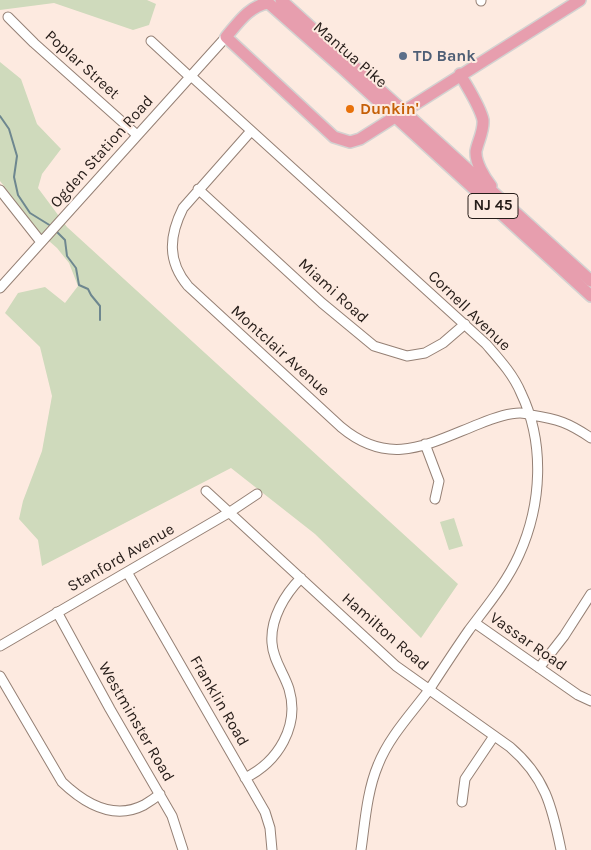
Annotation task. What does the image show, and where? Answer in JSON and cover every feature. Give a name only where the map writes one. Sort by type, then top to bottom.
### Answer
[{"type":"main road","points":[[237,24],[246,0]]},
{"type":"main road","name":"Mantua Pike","points":[[281,0],[591,296]]},
{"type":"main road","points":[[266,1],[252,8],[226,36],[334,137],[355,141],[580,0]]},
{"type":"main road","name":"Mantua Pike","points":[[266,1],[499,198],[591,281]]},
{"type":"main road","points":[[460,74],[483,120],[481,138],[476,152],[479,165],[487,182],[499,198]]},
{"type":"street","name":"Poplar Street","points":[[8,17],[34,43],[137,135]]},
{"type":"street","name":"Ogden Station Road","points":[[0,288],[226,36]]},
{"type":"street","name":"Cornell Avenue","points":[[150,41],[486,344],[513,377],[530,415],[536,441],[538,467],[532,522],[511,571],[395,735],[378,765],[372,783],[361,850]]},
{"type":"street","name":"Montclair Avenue","points":[[251,131],[183,208],[172,235],[174,264],[181,278],[188,286],[353,437],[362,442],[391,451],[405,450],[504,416],[520,413],[530,415]]},
{"type":"street","points":[[0,190],[41,242]]},
{"type":"street","name":"Miami Road","points":[[198,190],[322,303],[374,346],[407,356],[425,353],[443,343],[465,324]]},
{"type":"street","points":[[530,415],[549,417],[562,421],[591,438]]},
{"type":"street","points":[[425,444],[439,481],[435,499]]},
{"type":"street","name":"Hamilton Road","points":[[206,491],[396,666],[494,736],[524,760],[539,780],[547,796],[561,850]]},
{"type":"street","name":"Stanford Avenue","points":[[0,646],[230,512],[257,494]]},
{"type":"street","name":"Franklin Road","points":[[127,572],[265,812],[270,828],[272,850]]},
{"type":"street","points":[[246,778],[269,763],[282,744],[289,728],[292,704],[289,688],[275,656],[272,642],[276,620],[284,600],[301,578]]},
{"type":"street","points":[[540,668],[564,636],[591,594]]},
{"type":"street","name":"Westminster Road","points":[[57,612],[172,816],[183,850]]},
{"type":"street","name":"Vassar Road","points":[[475,623],[578,695],[591,701]]},
{"type":"street","points":[[0,676],[62,782],[74,794],[104,810],[123,810],[142,806],[160,794]]},
{"type":"street","points":[[462,802],[465,779],[494,736]]},
{"type":"green space","points":[[0,0],[147,0],[156,4],[149,25],[133,30],[54,3],[0,10]]},
{"type":"green space","points":[[0,62],[21,79],[37,124],[61,149],[42,174],[38,188],[67,227],[458,584],[421,638],[315,534],[231,468],[42,566],[38,540],[19,519],[23,501],[42,451],[52,396],[40,347],[5,313],[18,293],[45,287],[65,303],[78,286],[69,263],[57,248],[41,234],[0,181]]},
{"type":"green space","points":[[454,518],[463,546],[449,550],[440,522]]},
{"type":"waterway","points":[[0,116],[9,129],[17,156],[14,177],[18,195],[30,213],[51,226]]},
{"type":"waterway","points":[[56,231],[65,240],[67,256],[76,268],[79,285],[88,289],[100,306],[100,320]]},
{"type":"place","name":"TD Bank","points":[[403,56]]},
{"type":"place","name":"Dunkin'","points":[[350,109]]}]
